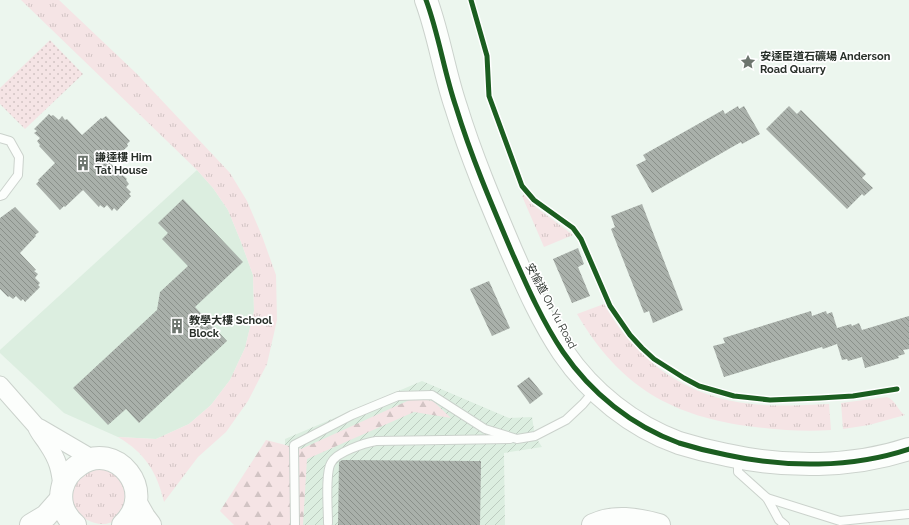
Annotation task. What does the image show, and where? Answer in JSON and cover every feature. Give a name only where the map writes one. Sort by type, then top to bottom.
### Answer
[{"type":"street","name":"安愉道 On Yu Road","points":[[426,0],[455,106],[498,220],[524,279],[550,331],[578,372],[595,390],[634,421],[656,433],[702,450],[738,458],[810,464],[871,459],[909,449]]},
{"type":"street","points":[[0,386],[36,426],[39,433],[52,450],[60,466],[64,510],[69,520],[75,525]]},
{"type":"street","points":[[36,426],[46,430],[51,435],[93,459]]},
{"type":"street","points":[[31,525],[46,516],[62,493],[66,477],[73,468],[82,462],[93,459],[108,459],[124,468],[131,476],[136,486],[136,503],[132,515],[123,525]]},
{"type":"street","points":[[136,503],[150,525]]},
{"type":"street","points":[[593,525],[618,519],[640,520],[658,525]]},
{"type":"lane","points":[[0,138],[10,141],[19,158],[18,175],[3,195],[0,196]]},
{"type":"lane","points":[[328,523],[328,480],[331,462],[337,456],[357,446],[376,441],[517,439],[535,436],[566,420],[595,390]]},
{"type":"lane","points":[[295,525],[294,446],[352,415],[398,396],[432,395],[485,429],[517,439]]},
{"type":"lane","points":[[738,458],[738,472],[767,498],[779,520],[785,525]]},
{"type":"lane","points":[[767,498],[840,521],[909,514]]},
{"type":"shaded area","points":[[197,170],[213,188],[228,210],[253,275],[254,311],[245,348],[230,380],[211,405],[189,424],[156,439],[118,437],[64,413],[0,353],[0,350]]},
{"type":"shaded area","points":[[422,381],[509,418],[532,417],[535,436],[542,447],[504,453],[505,525],[284,525],[285,439]]},
{"type":"green space","points":[[21,0],[59,0],[137,74],[230,173],[247,201],[276,275],[277,320],[267,364],[248,401],[226,432],[198,457],[164,502],[158,481],[148,464],[136,450],[118,437],[156,439],[189,424],[211,405],[230,380],[245,348],[254,311],[253,275],[228,210],[213,188],[197,170]]},
{"type":"green space","points":[[50,40],[83,74],[25,129],[0,104],[0,88]]},
{"type":"green space","points":[[524,195],[533,205],[573,235],[544,247],[522,196]]},
{"type":"green space","points":[[604,304],[631,343],[666,373],[685,385],[706,394],[752,404],[781,406],[829,404],[831,430],[784,430],[725,422],[698,415],[674,406],[651,394],[630,379],[611,361],[577,314]]},
{"type":"green space","points":[[887,397],[892,400],[905,415],[869,425],[843,429],[841,403]]},
{"type":"green space","points":[[414,398],[433,401],[451,418],[414,412],[307,459],[303,525],[234,525],[220,511],[266,440],[301,449]]},
{"type":"green space","points":[[97,468],[115,472],[129,496],[118,518],[105,524],[94,523],[86,519],[74,506],[71,498],[71,490],[74,482],[80,475]]},
{"type":"building","points":[[738,106],[739,109],[744,106],[760,134],[742,144],[741,142],[652,193],[636,165],[646,160],[643,155],[723,110],[725,114]]},
{"type":"building","points":[[789,106],[797,114],[801,110],[866,174],[862,178],[873,188],[864,196],[862,194],[847,209],[766,129]]},
{"type":"building","name":"謙達樓 Him Tat House","points":[[49,114],[51,116],[53,115],[59,120],[62,116],[65,120],[67,119],[82,135],[101,118],[102,119],[106,116],[130,141],[127,144],[128,146],[110,163],[127,179],[126,180],[129,184],[126,187],[131,192],[129,194],[131,196],[117,211],[114,208],[112,211],[107,205],[104,208],[100,205],[99,207],[83,190],[60,210],[36,184],[39,181],[38,180],[55,163],[39,146],[40,145],[37,141],[40,138],[34,133],[37,131],[34,129]]},
{"type":"building","name":"教學大樓 School Block","points":[[183,199],[243,262],[195,307],[227,341],[139,423],[126,409],[108,425],[73,388],[157,310],[160,292],[188,266],[162,239],[168,233],[158,223]]},
{"type":"building","points":[[642,204],[683,310],[653,323],[649,311],[644,313],[611,229],[615,227],[611,216]]},
{"type":"building","points":[[15,207],[39,232],[20,253],[36,270],[34,271],[38,274],[35,278],[40,283],[38,285],[40,287],[25,302],[23,299],[21,301],[16,296],[13,299],[9,296],[8,297],[0,289],[0,218]]},
{"type":"building","points":[[578,248],[584,264],[578,267],[590,296],[572,303],[553,259]]},
{"type":"building","points":[[489,281],[510,328],[492,336],[470,289]]},
{"type":"building","points":[[811,311],[812,316],[826,311],[827,314],[832,312],[837,328],[851,324],[852,326],[859,323],[862,330],[909,316],[909,349],[903,350],[905,354],[898,356],[899,358],[865,368],[862,357],[848,361],[847,359],[842,360],[837,344],[823,349],[822,347],[724,377],[713,346],[725,343],[723,338]]},
{"type":"building","points":[[529,377],[543,394],[530,404],[517,386]]},
{"type":"building","points":[[342,460],[481,461],[480,525],[338,525],[339,462]]},
{"type":"cycle path","points":[[426,0],[452,94],[468,143],[511,250],[548,328],[563,352],[586,381],[629,418],[645,427],[679,443],[721,454],[772,462],[819,464],[865,460],[909,449]]},
{"type":"cycle path","points":[[471,0],[487,56],[489,96],[522,186],[534,200],[573,228],[581,239],[610,306],[630,335],[654,359],[699,386],[734,396],[770,400],[820,398],[853,396],[897,389]]},
{"type":"place","name":"安達臣道石礦場 Anderson Road Quarry","points":[[748,62]]},
{"type":"place","name":"謙達樓 Him Tat House","points":[[83,163]]},
{"type":"place","name":"教學大樓 School Block","points":[[177,326]]}]
